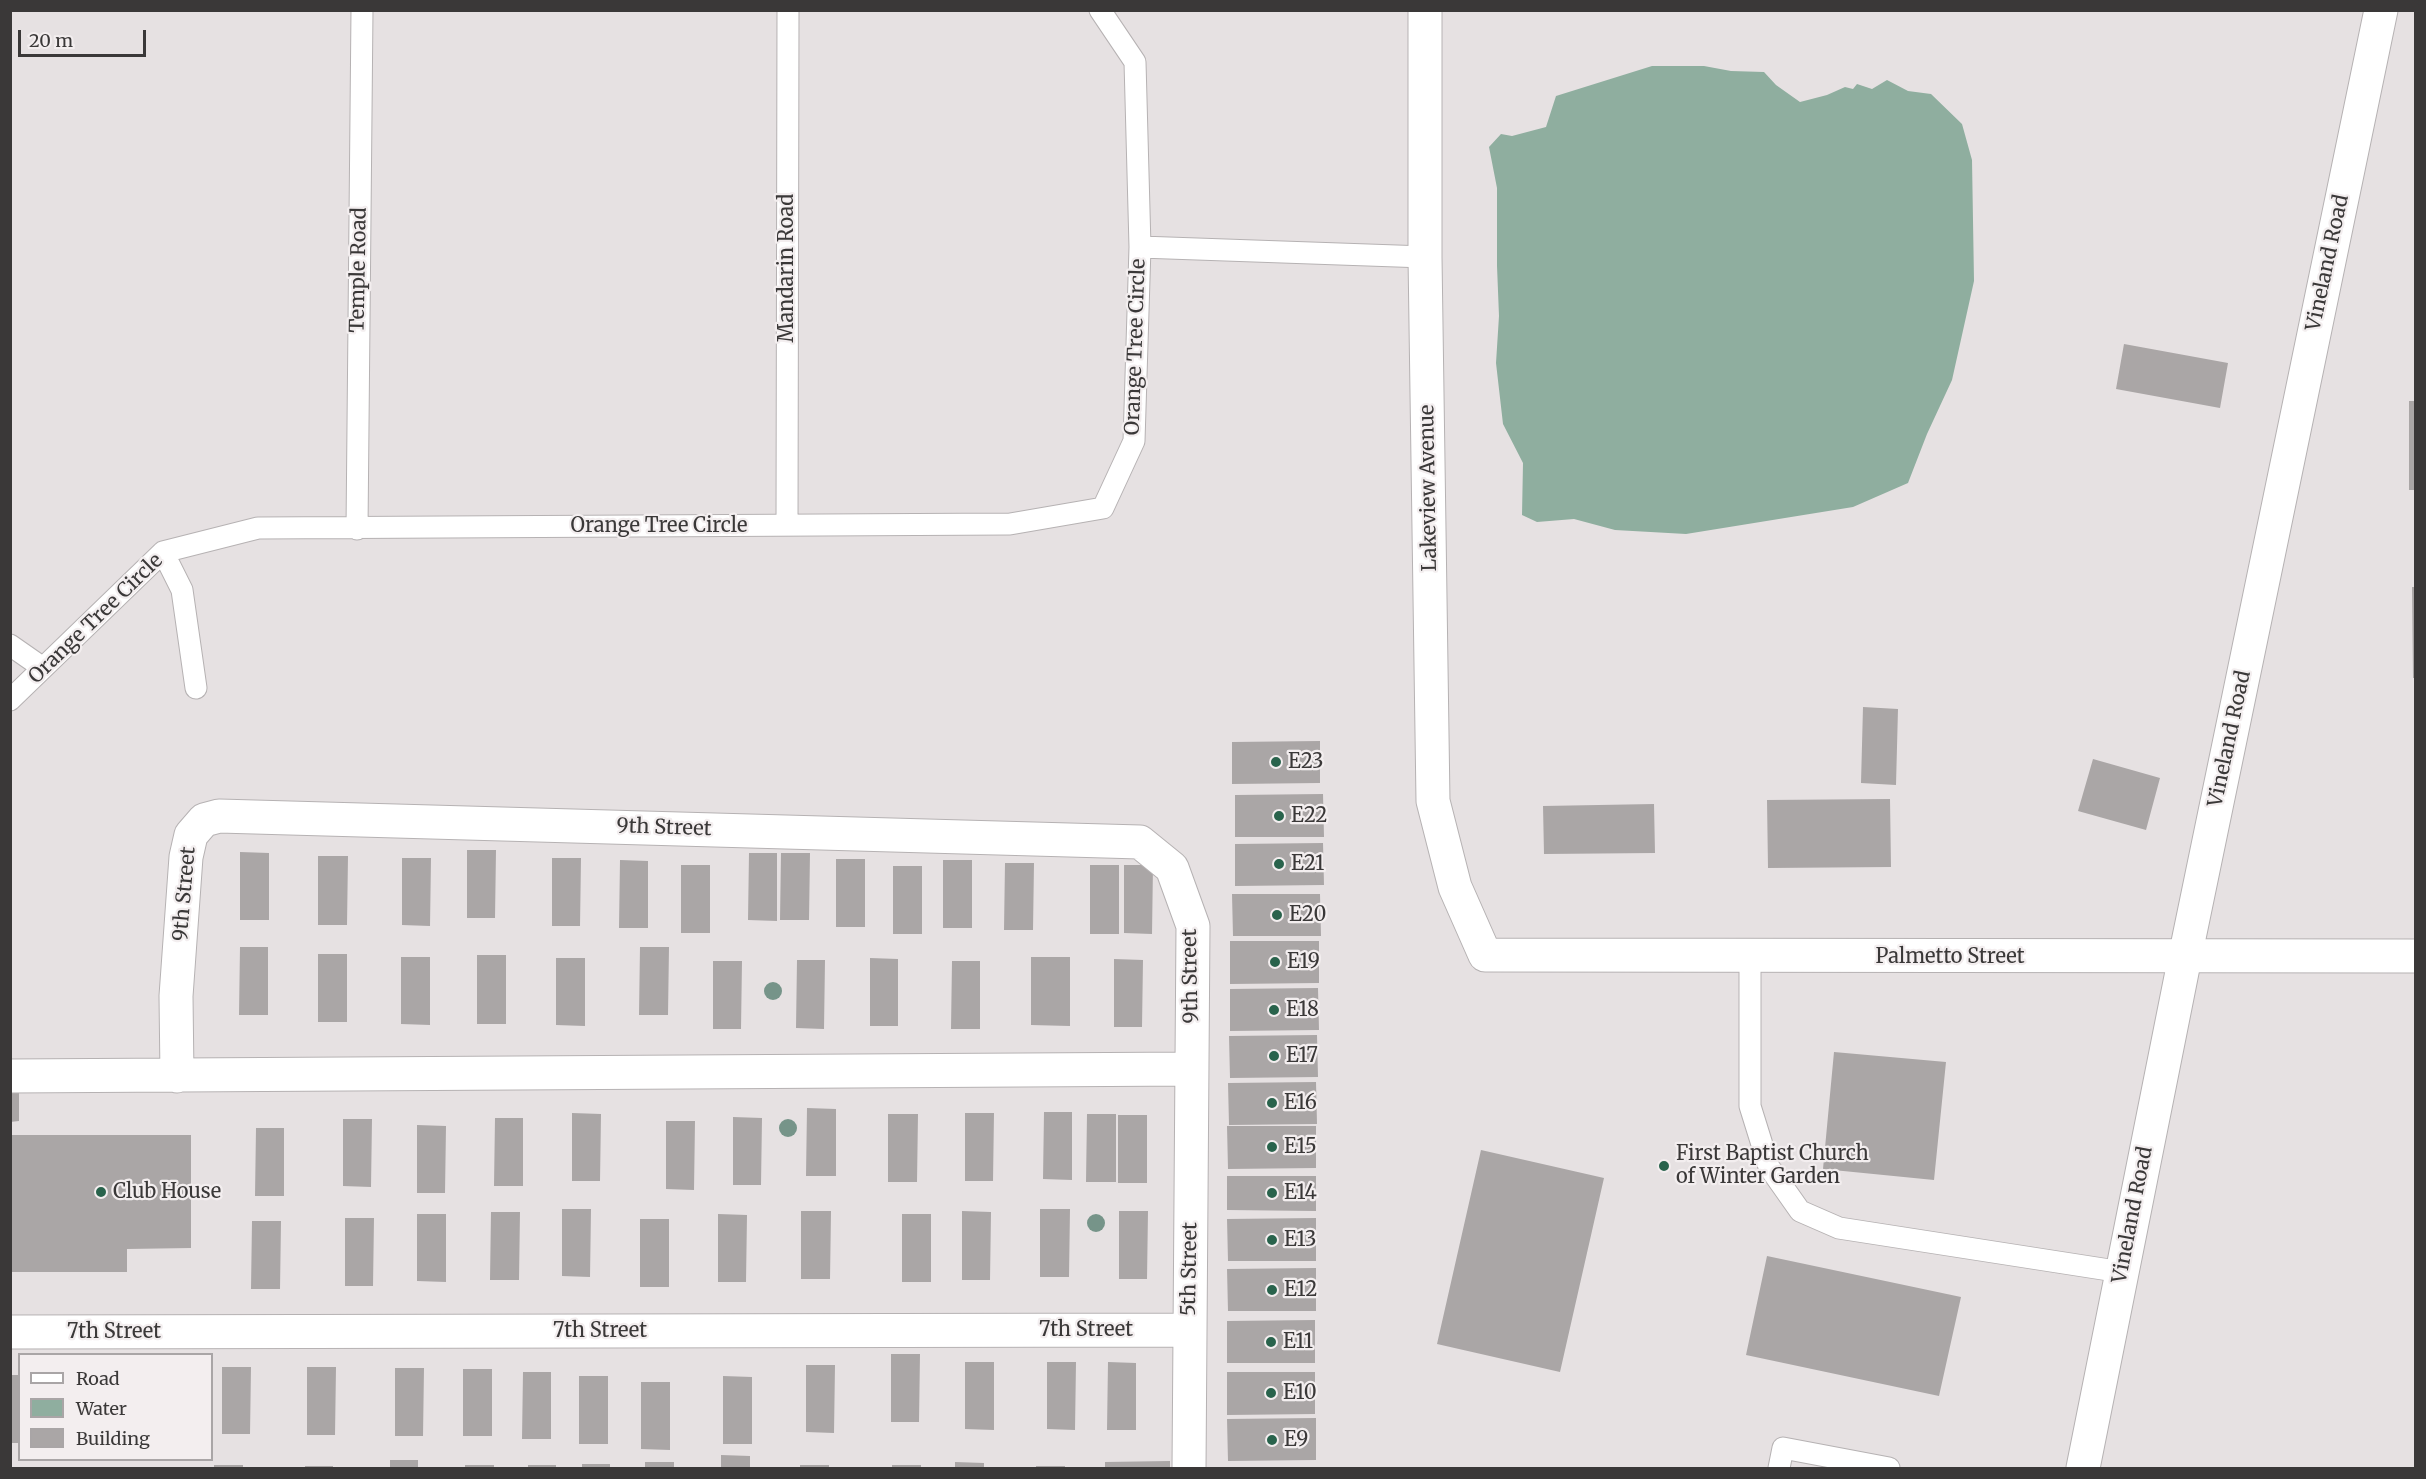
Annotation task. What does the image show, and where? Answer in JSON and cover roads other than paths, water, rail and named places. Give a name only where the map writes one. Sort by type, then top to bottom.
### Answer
[{"type":"street","name":"Lakeview Avenue","points":[[1425,10],[1425,256],[1433,801],[1455,887],[1485,956]]},
{"type":"street","name":"Vineland Road","points":[[2083,1468],[2185,957],[2381,10]]},
{"type":"street","name":"9th Street","points":[[177,1076],[176,996],[186,857],[191,835],[204,820],[219,816],[1140,842],[1172,868],[1193,926],[1192,1069]]},
{"type":"street","name":"Palmetto Street","points":[[1485,956],[2415,956]]},
{"type":"street","points":[[10,1076],[1192,1069]]},
{"type":"street","name":"5th Street","points":[[1190,1468],[1192,1069]]},
{"type":"street","name":"7th Street","points":[[10,1332],[1190,1330]]},
{"type":"lane","name":"Temple Road","points":[[357,529],[362,10]]},
{"type":"lane","name":"Mandarin Road","points":[[787,525],[788,10]]},
{"type":"lane","name":"Orange Tree Circle","points":[[10,700],[163,552],[258,528],[1010,524],[1103,508],[1134,441],[1140,247],[1135,62],[1100,10]]},
{"type":"lane","name":"Orange Tree Circle","points":[[1140,247],[1425,256]]},
{"type":"lane","points":[[163,552],[182,590],[196,688]]},
{"type":"lane","points":[[10,645],[44,668]]},
{"type":"lane","points":[[1750,956],[1750,1106],[1769,1167],[1800,1211],[1839,1228],[2122,1272]]},
{"type":"lane","points":[[1779,1468],[1783,1448],[1889,1468]]},
{"type":"water","points":[[1652,66],[1704,66],[1731,71],[1764,72],[1776,85],[1800,102],[1827,95],[1845,87],[1853,89],[1857,84],[1872,89],[1887,80],[1908,91],[1931,94],[1962,124],[1972,160],[1974,281],[1952,380],[1908,483],[1853,507],[1686,534],[1615,530],[1574,519],[1537,522],[1522,515],[1523,463],[1503,424],[1496,363],[1499,316],[1497,188],[1489,147],[1501,134],[1512,136],[1546,127],[1556,96]]},
{"type":"place","name":"E23","points":[[1276,762]]},
{"type":"place","name":"E22","points":[[1279,816]]},
{"type":"place","name":"E21","points":[[1279,864]]},
{"type":"place","name":"E20","points":[[1277,915]]},
{"type":"place","name":"E19","points":[[1275,962]]},
{"type":"place","name":"E18","points":[[1274,1010]]},
{"type":"place","name":"E17","points":[[1274,1056]]},
{"type":"place","name":"E16","points":[[1272,1103]]},
{"type":"place","name":"E15","points":[[1272,1147]]},
{"type":"place","name":"First Baptist Church of Winter Garden","points":[[1664,1166]]},
{"type":"place","name":"Club House","points":[[101,1192]]},
{"type":"place","name":"E14","points":[[1272,1193]]},
{"type":"place","name":"E13","points":[[1272,1240]]},
{"type":"place","name":"E12","points":[[1272,1290]]},
{"type":"place","name":"E11","points":[[1271,1342]]},
{"type":"place","name":"E10","points":[[1271,1393]]},
{"type":"place","name":"E9","points":[[1272,1440]]}]
